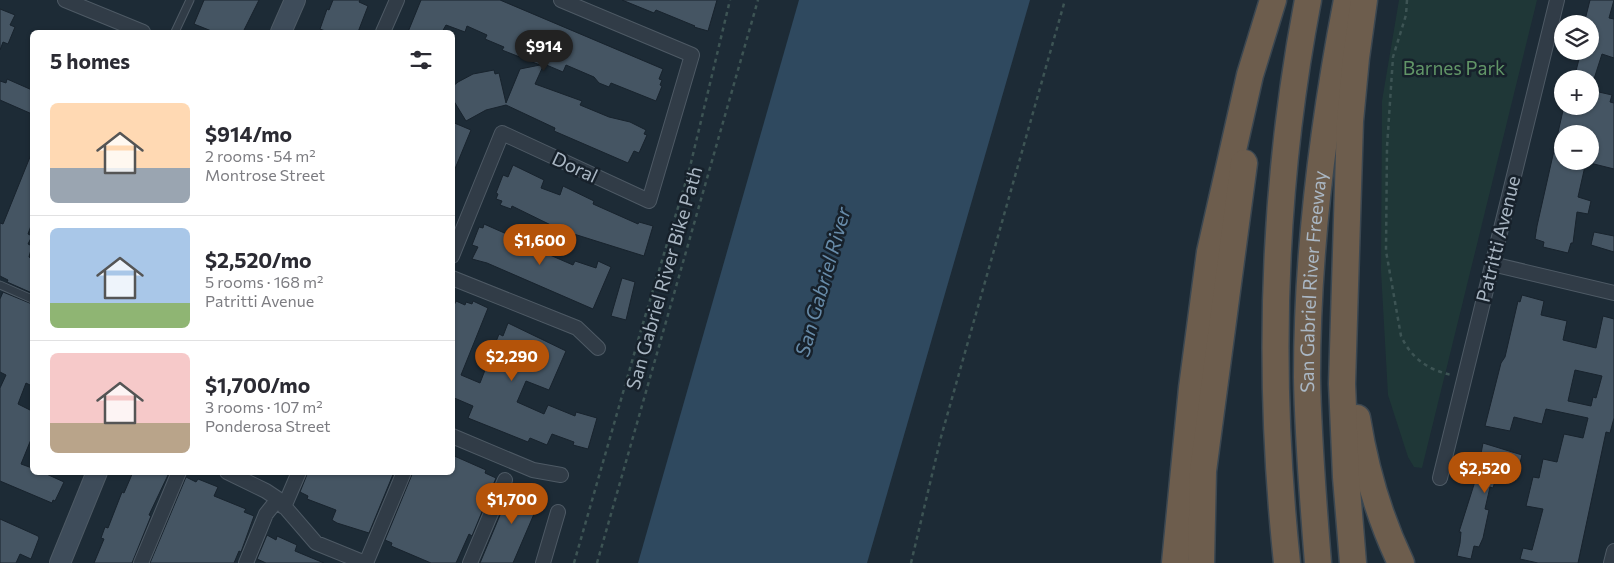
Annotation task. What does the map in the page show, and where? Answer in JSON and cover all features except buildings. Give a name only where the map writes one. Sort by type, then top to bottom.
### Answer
[{"type":"highway","name":"San Gabriel River Freeway","points":[[1287,563],[1278,483],[1274,380],[1275,278],[1294,72],[1308,0]]},
{"type":"highway","name":"San Gabriel River Freeway","points":[[1318,563],[1310,469],[1307,376],[1310,278],[1320,165],[1332,74],[1347,0]]},
{"type":"highway","points":[[1353,563],[1342,393],[1350,121],[1364,0]]},
{"type":"highway","points":[[1201,563],[1201,498],[1207,438],[1243,167],[1270,11]]},
{"type":"highway","points":[[1174,563],[1192,388],[1210,252],[1250,75],[1270,11]]},
{"type":"highway","points":[[1345,311],[1351,376],[1362,450],[1376,499],[1400,563]]},
{"type":"street","points":[[65,0],[138,30]]},
{"type":"street","points":[[282,30],[295,0]]},
{"type":"street","points":[[384,30],[397,0]]},
{"type":"street","name":"Doral","points":[[455,249],[502,133],[649,201],[692,55],[561,0]]},
{"type":"street","name":"Patritti Avenue","points":[[1440,478],[1556,0]]},
{"type":"street","points":[[1492,264],[1614,294]]},
{"type":"street","points":[[455,279],[577,328],[598,348]]},
{"type":"street","points":[[455,437],[533,470],[560,475]]},
{"type":"street","points":[[60,563],[96,475]]},
{"type":"street","points":[[141,563],[178,475]]},
{"type":"street","points":[[233,475],[266,491],[281,503],[316,543],[358,562],[402,475]]},
{"type":"street","points":[[246,563],[266,514],[281,503],[297,475]]},
{"type":"street","points":[[470,563],[505,480]]},
{"type":"street","points":[[543,563],[558,512]]},
{"type":"street","points":[[1611,563],[1614,551]]},
{"type":"lane","points":[[176,30],[190,0]]},
{"type":"lane","points":[[0,285],[30,298]]},
{"type":"path","points":[[574,563],[689,171],[730,0]]},
{"type":"path","name":"San Gabriel River Bike Path","points":[[597,563],[758,0]]},
{"type":"path","points":[[911,563],[941,437],[1065,0]]},
{"type":"path","points":[[1407,0],[1404,21],[1394,57],[1389,104],[1387,262],[1401,336],[1406,346],[1423,365],[1432,370],[1451,375]]},
{"type":"green space","name":"Barnes Park","points":[[1399,0],[1537,0],[1422,468],[1414,467],[1408,457],[1388,395],[1381,271],[1382,101]]},
{"type":"water","name":"San Gabriel River","points":[[799,0],[1030,0],[867,563],[638,563]]}]
